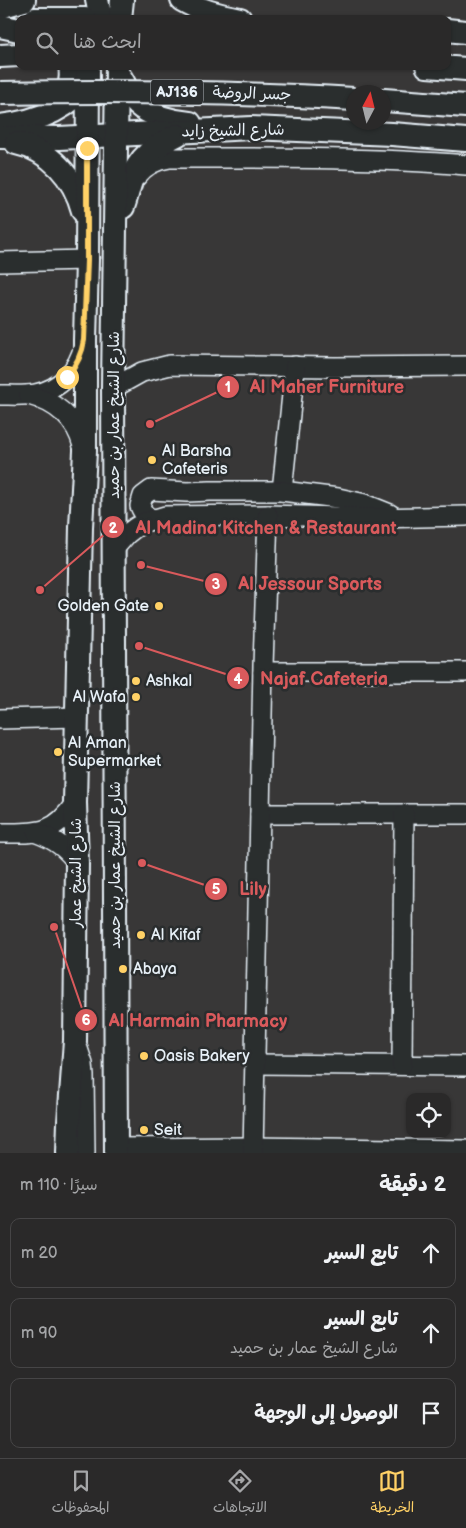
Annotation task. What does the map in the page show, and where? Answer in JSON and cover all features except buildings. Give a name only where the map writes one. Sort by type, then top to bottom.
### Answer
[{"type":"main road","points":[[0,7],[24,0]]},
{"type":"main road","points":[[93,15],[95,0]]},
{"type":"main road","points":[[95,0],[100,15]]},
{"type":"main road","points":[[120,15],[122,0]]},
{"type":"main road","points":[[182,0],[195,8],[218,15]]},
{"type":"main road","points":[[0,22],[15,20]]},
{"type":"main road","points":[[0,26],[15,29]]},
{"type":"main road","points":[[451,30],[466,32]]},
{"type":"main road","points":[[0,56],[15,55]]},
{"type":"main road","points":[[451,68],[466,69]]},
{"type":"main road","points":[[58,110],[69,89],[70,70]]},
{"type":"main road","points":[[0,126],[35,119],[58,110],[73,100],[105,70],[140,107],[166,119],[182,123],[251,128]]},
{"type":"main road","name":"شارع الشيخ عمار بن حميد","points":[[105,70],[116,109],[113,388],[116,1150]]},
{"type":"main road","name":"شارع الشيخ عمار بن حميد","points":[[75,803],[81,527],[85,451],[84,340],[87,260],[87,136],[105,70]]},
{"type":"main road","name":"جسر الروضة","points":[[0,93],[162,92],[346,98]]},
{"type":"main road","points":[[391,101],[466,106]]},
{"type":"main road","name":"شارع الشيخ زايد","points":[[0,137],[59,138],[251,128],[392,134],[466,140]]},
{"type":"main road","points":[[116,225],[134,171],[146,154],[154,147],[184,132]]},
{"type":"main road","points":[[0,142],[27,146],[38,150],[52,160],[65,174],[75,190],[87,226]]},
{"type":"main road","name":"شارع الشيخ عمار","points":[[68,1153],[75,1041],[77,863],[75,803]]},
{"type":"street","points":[[126,198],[133,181],[140,172],[154,162],[169,158],[421,161],[466,165]]},
{"type":"street","points":[[0,262],[87,260]]},
{"type":"street","points":[[0,395],[37,394],[53,388],[67,377],[78,361],[84,340]]},
{"type":"street","points":[[113,388],[142,372],[170,365],[466,366]]},
{"type":"street","points":[[282,491],[295,366]]},
{"type":"street","points":[[29,395],[52,403],[66,414],[77,428],[85,451]]},
{"type":"street","points":[[155,519],[145,515],[140,506],[143,496],[151,490],[182,492],[282,491],[338,498],[371,506],[396,516]]},
{"type":"street","points":[[113,550],[136,527],[155,519],[178,516],[268,515],[369,518],[466,516]]},
{"type":"street","points":[[253,1150],[268,515]]},
{"type":"street","points":[[263,672],[466,672]]},
{"type":"street","points":[[0,719],[78,717]]},
{"type":"street","points":[[37,833],[63,819],[75,803]]},
{"type":"street","points":[[260,814],[466,814]]},
{"type":"street","points":[[402,1065],[404,814]]},
{"type":"street","points":[[0,833],[37,833],[63,846],[77,863]]},
{"type":"street","points":[[75,1041],[83,1064],[85,1153]]},
{"type":"street","points":[[256,1064],[466,1066]]},
{"type":"street","points":[[116,1150],[466,1150]]},
{"type":"place","name":"Al Maher Furniture","points":[[150,424]]},
{"type":"place","name":"Al Barsha Cafeteris","points":[[152,460]]},
{"type":"place","name":"Al Jessour Sports","points":[[141,565]]},
{"type":"place","name":"Al Madina Kitchen & Restaurant","points":[[40,590]]},
{"type":"place","name":"Golden Gate","points":[[159,606]]},
{"type":"place","name":"Najaf Cafeteria","points":[[139,646]]},
{"type":"place","name":"Ashkal","points":[[136,681]]},
{"type":"place","name":"Al Wafa","points":[[136,697]]},
{"type":"place","name":"Al Aman Supermarket","points":[[58,752]]},
{"type":"place","name":"Lily","points":[[142,863]]},
{"type":"place","name":"Al Harmain Pharmacy","points":[[54,927]]},
{"type":"place","name":"Al Kifaf","points":[[141,935]]},
{"type":"place","name":"Abaya","points":[[123,969]]},
{"type":"place","name":"Oasis Bakery","points":[[144,1056]]},
{"type":"place","name":"Seit","points":[[144,1130]]},
{"type":"route","points":[[67,377],[78,361],[84,340],[87,260],[87,148]]}]
